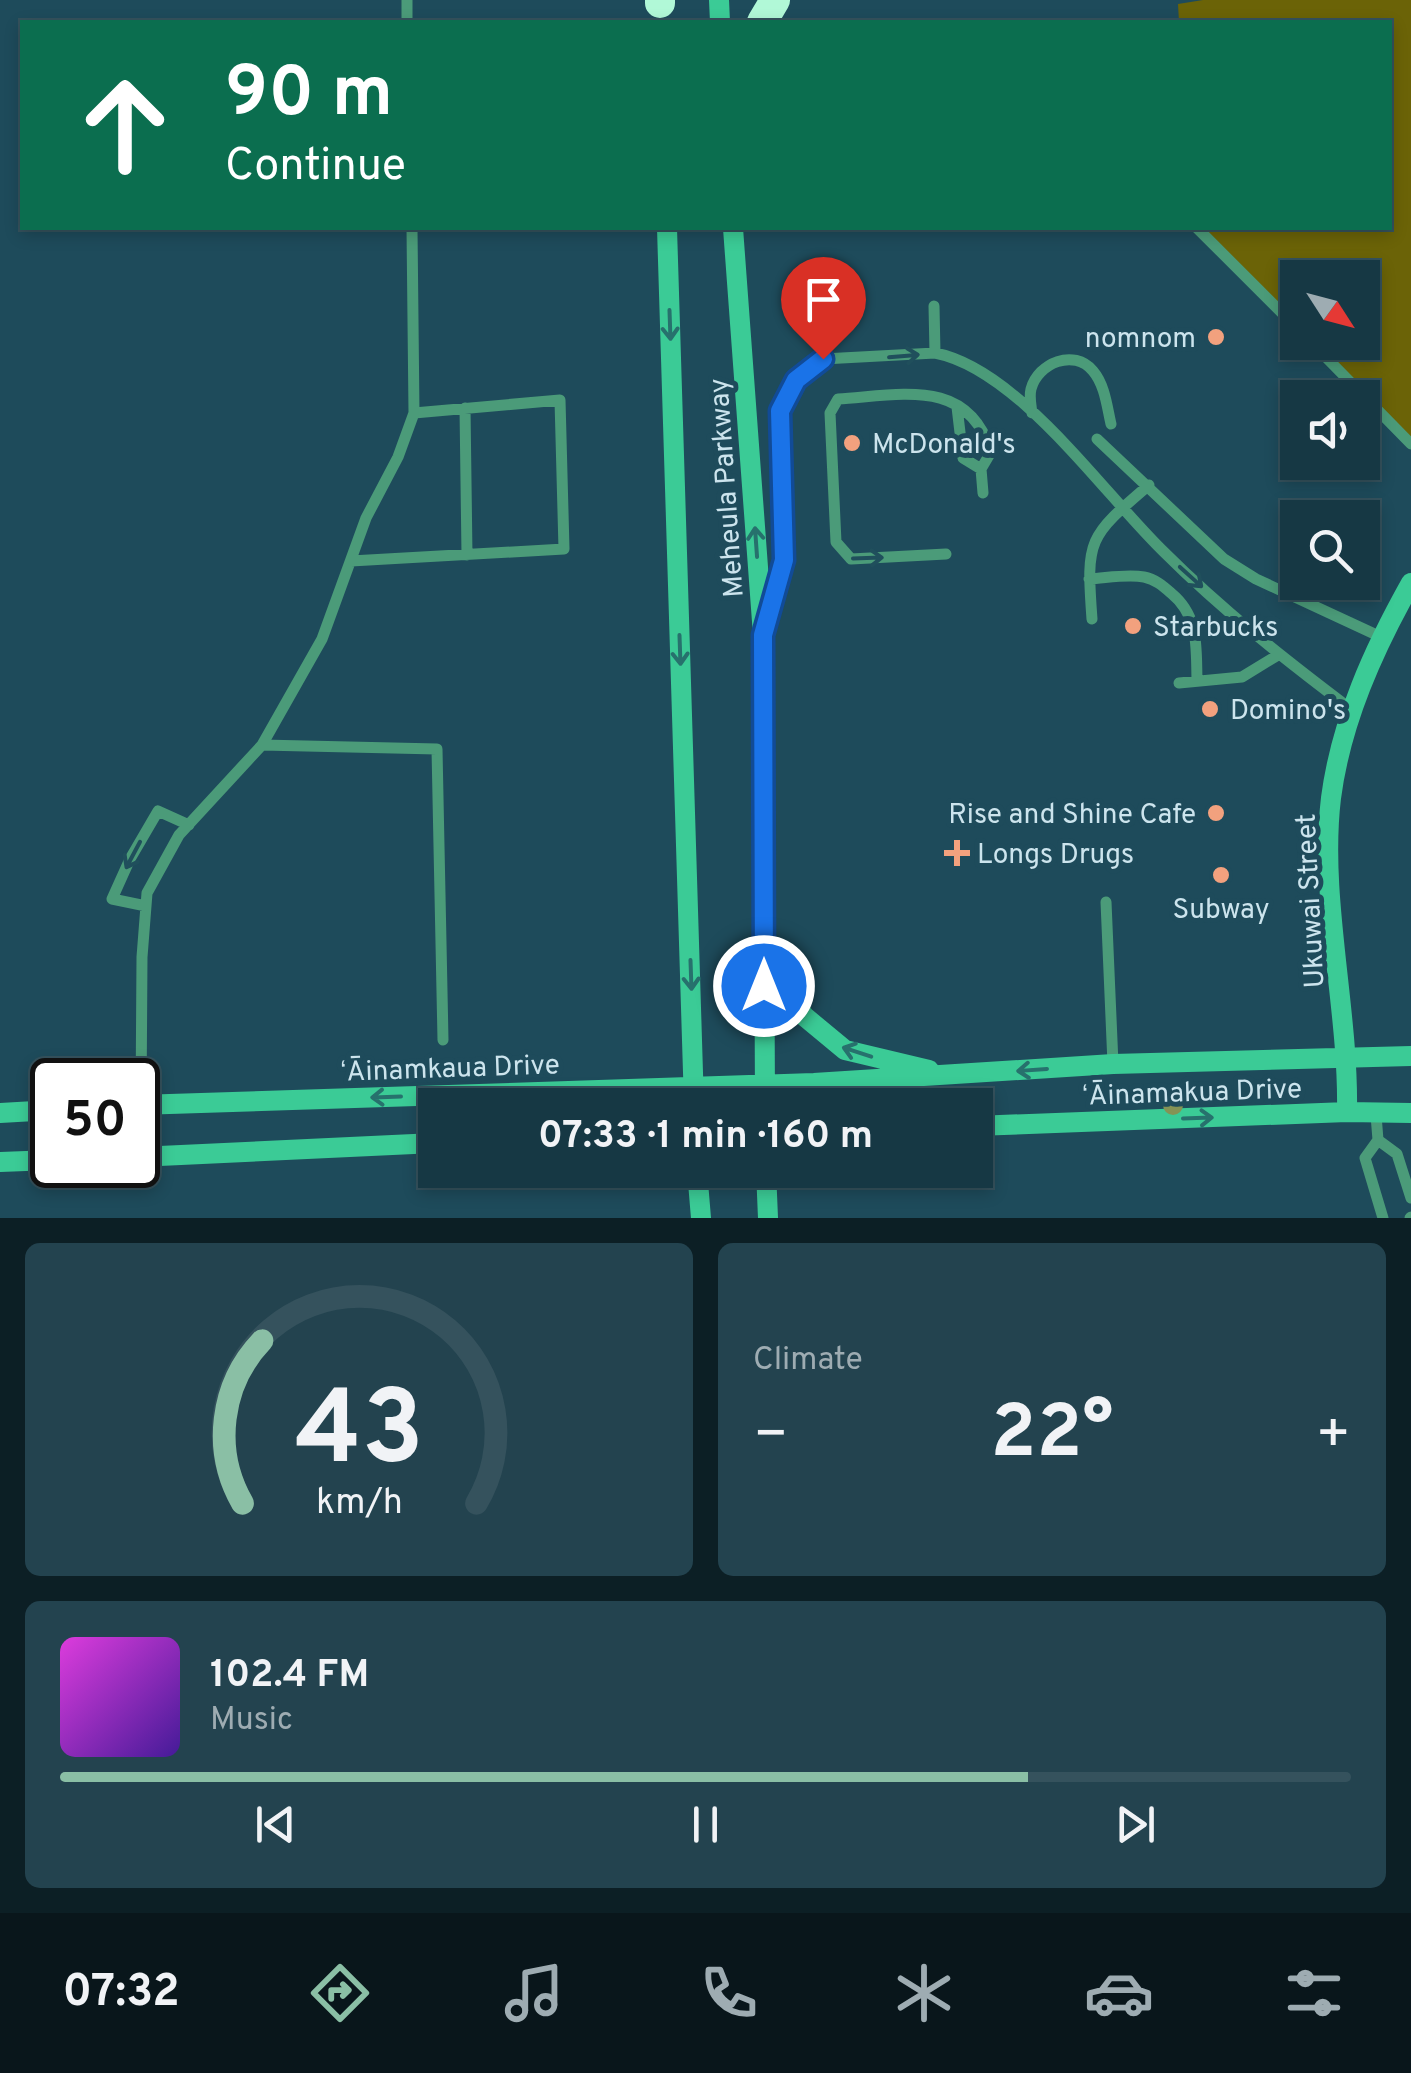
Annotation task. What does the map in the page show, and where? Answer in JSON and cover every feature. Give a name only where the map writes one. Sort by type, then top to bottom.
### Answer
[{"type":"street","name":"Meheula Parkway","points":[[667,230],[693,1088]]},
{"type":"street","name":"Meheula Parkway","points":[[732,230],[763,635],[764,1088]]},
{"type":"street","name":"Ukuwai Street","points":[[1347,1112],[1348,1059],[1330,882],[1331,798],[1352,710],[1381,638],[1411,583]]},
{"type":"street","points":[[764,954],[804,1016],[845,1050],[951,1076],[1113,1064]]},
{"type":"street","name":"ʻĀinamakua Drive","points":[[1113,1064],[1411,1056]]},
{"type":"street","name":"ʻĀinamkaua Drive","points":[[826,1088],[951,1076]]},
{"type":"street","name":"ʻĀinamkaua Drive","points":[[160,1105],[418,1100]]},
{"type":"street","points":[[0,1114],[30,1112]]},
{"type":"street","name":"ʻĀinamakua Drive","points":[[993,1125],[1411,1113]]},
{"type":"street","points":[[160,1156],[418,1144]]},
{"type":"street","points":[[0,1162],[30,1161]]},
{"type":"street","points":[[698,1188],[700,1218]]},
{"type":"street","points":[[767,1188],[768,1218]]},
{"type":"lane","points":[[140,1058],[147,893],[180,834],[262,745],[322,639],[366,518],[398,457],[414,413],[412,230]]},
{"type":"lane","points":[[1199,230],[1280,311]]},
{"type":"lane","points":[[934,306],[935,353]]},
{"type":"lane","points":[[763,635],[784,560],[780,411],[796,380],[823,359],[935,353],[951,356],[986,374],[1032,413],[1165,554],[1278,655],[1352,710]]},
{"type":"lane","points":[[1032,413],[1030,394],[1040,372],[1062,360],[1074,360],[1095,373],[1112,424]]},
{"type":"lane","points":[[1329,360],[1411,444]]},
{"type":"lane","points":[[946,554],[852,559],[836,542],[830,413],[838,399],[928,393],[944,397],[973,414],[985,432],[991,452],[981,469],[983,493]]},
{"type":"lane","points":[[351,561],[564,550],[560,400],[414,413]]},
{"type":"lane","points":[[956,407],[963,458],[981,469]]},
{"type":"lane","points":[[465,408],[467,554]]},
{"type":"lane","points":[[1097,439],[1224,559],[1256,579],[1381,638]]},
{"type":"lane","points":[[1092,619],[1091,548],[1100,530],[1149,485]]},
{"type":"lane","points":[[1089,579],[1141,576],[1154,580],[1182,602],[1191,612],[1197,679]]},
{"type":"lane","points":[[1179,683],[1242,677],[1278,655]]},
{"type":"lane","points":[[262,745],[437,748],[442,1040]]},
{"type":"lane","points":[[146,906],[112,899],[130,859],[158,811],[189,825]]},
{"type":"lane","points":[[1106,902],[1113,1064]]},
{"type":"lane","points":[[1376,1114],[1378,1140],[1366,1158],[1383,1218]]},
{"type":"lane","points":[[1378,1140],[1397,1154],[1411,1198]]},
{"type":"shaded area","points":[[1203,0],[1411,0],[1411,444],[1380,414],[1380,380],[1345,380],[1325,360],[1380,360],[1380,260],[1280,260],[1280,317],[1195,230],[1392,230],[1392,20],[1179,20],[1178,4]]},
{"type":"place","name":"nomnom","points":[[1216,337]]},
{"type":"place","name":"McDonald's","points":[[852,443]]},
{"type":"place","name":"Starbucks","points":[[1133,626]]},
{"type":"place","name":"Domino's","points":[[1210,709]]},
{"type":"place","name":"Rise and Shine Cafe","points":[[1216,813]]},
{"type":"place","name":"Longs Drugs","points":[[957,853]]},
{"type":"place","name":"Subway","points":[[1221,875]]},
{"type":"route","points":[[764,986],[763,635],[784,560],[780,411],[796,380],[823,359]]}]
